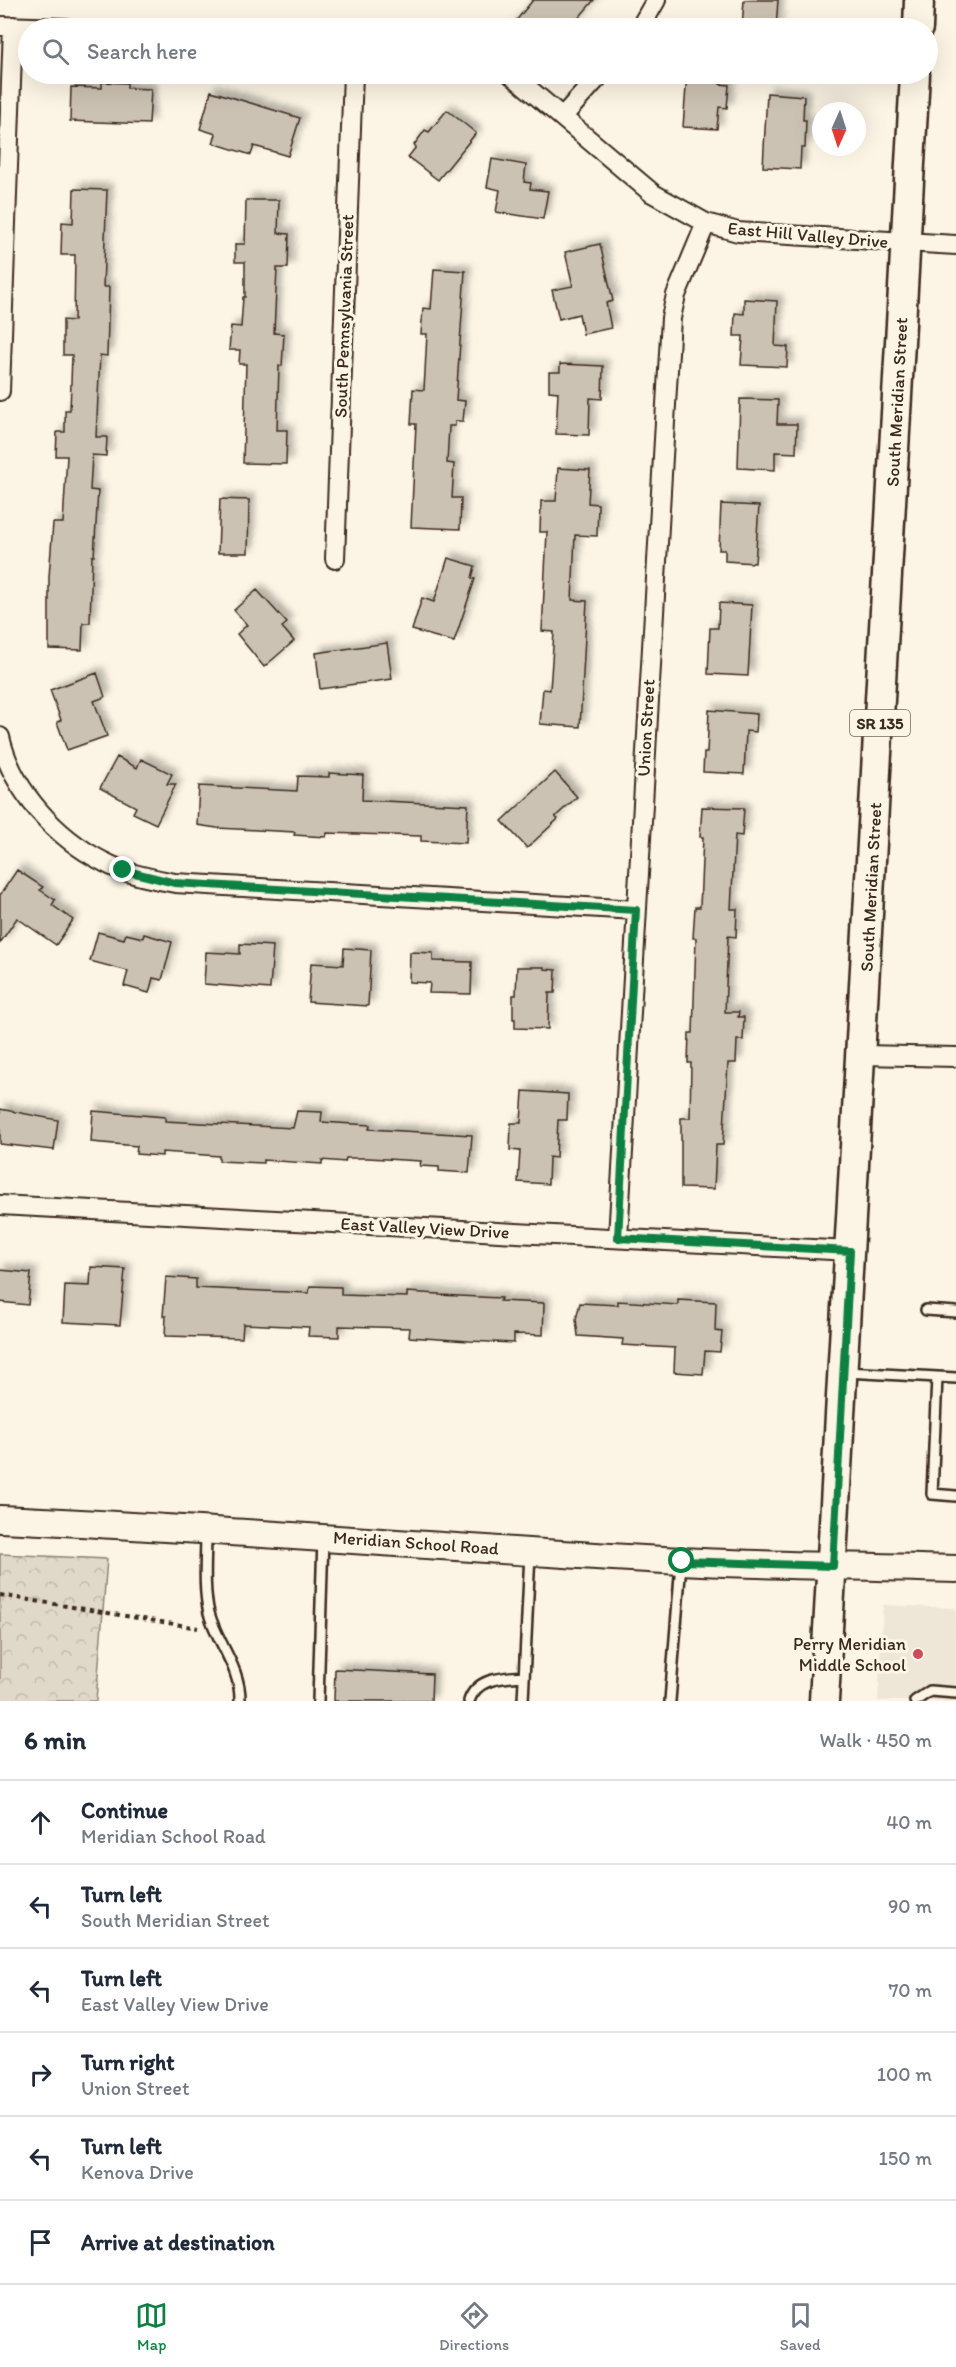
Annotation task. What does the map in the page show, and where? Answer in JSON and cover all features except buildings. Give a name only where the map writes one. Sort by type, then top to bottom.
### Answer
[{"type":"main road","points":[[918,18],[919,0]]},
{"type":"main road","name":"South Meridian Street","points":[[824,1701],[862,1055],[914,84]]},
{"type":"main road","name":"Meridian School Road","points":[[0,1519],[206,1529],[439,1547],[682,1561],[956,1569]]},
{"type":"street","points":[[646,18],[656,0]]},
{"type":"street","points":[[0,391],[7,26]]},
{"type":"street","name":"South Pennsylvania Street","points":[[335,559],[353,84]]},
{"type":"street","name":"East Hill Valley Drive","points":[[523,84],[652,193],[706,223],[738,232],[956,245]]},
{"type":"street","points":[[563,116],[592,84]]},
{"type":"street","name":"Union Street","points":[[618,1238],[671,318],[676,295],[706,223]]},
{"type":"street","points":[[0,737],[4,752],[24,791],[59,832],[103,862],[133,874],[175,883],[636,910]]},
{"type":"street","points":[[862,1055],[956,1058]]},
{"type":"street","name":"East Valley View Drive","points":[[0,1205],[850,1251]]},
{"type":"lane","points":[[926,1310],[956,1312]]},
{"type":"lane","points":[[843,1372],[956,1378]]},
{"type":"lane","points":[[937,1377],[932,1494],[956,1496]]},
{"type":"lane","points":[[206,1529],[209,1611],[238,1680],[240,1701]]},
{"type":"lane","points":[[318,1701],[324,1537]]},
{"type":"lane","points":[[523,1701],[530,1551]]},
{"type":"lane","points":[[670,1701],[682,1561]]},
{"type":"lane","points":[[469,1701],[478,1686],[488,1680],[524,1676]]},
{"type":"lane","points":[[915,1701],[930,1691],[956,1693]]},
{"type":"path","points":[[0,1595],[199,1629]]},
{"type":"shaded area","name":"Perry Meridian Middle School","points":[[883,1605],[956,1608],[956,1701],[878,1701]]},
{"type":"green space","points":[[0,1554],[107,1559],[96,1701],[0,1701]]},
{"type":"place","name":"Perry Meridian Middle School","points":[[918,1654]]},
{"type":"route","points":[[123,870],[175,883],[636,910],[618,1238],[850,1251],[833,1566],[682,1561]]}]
